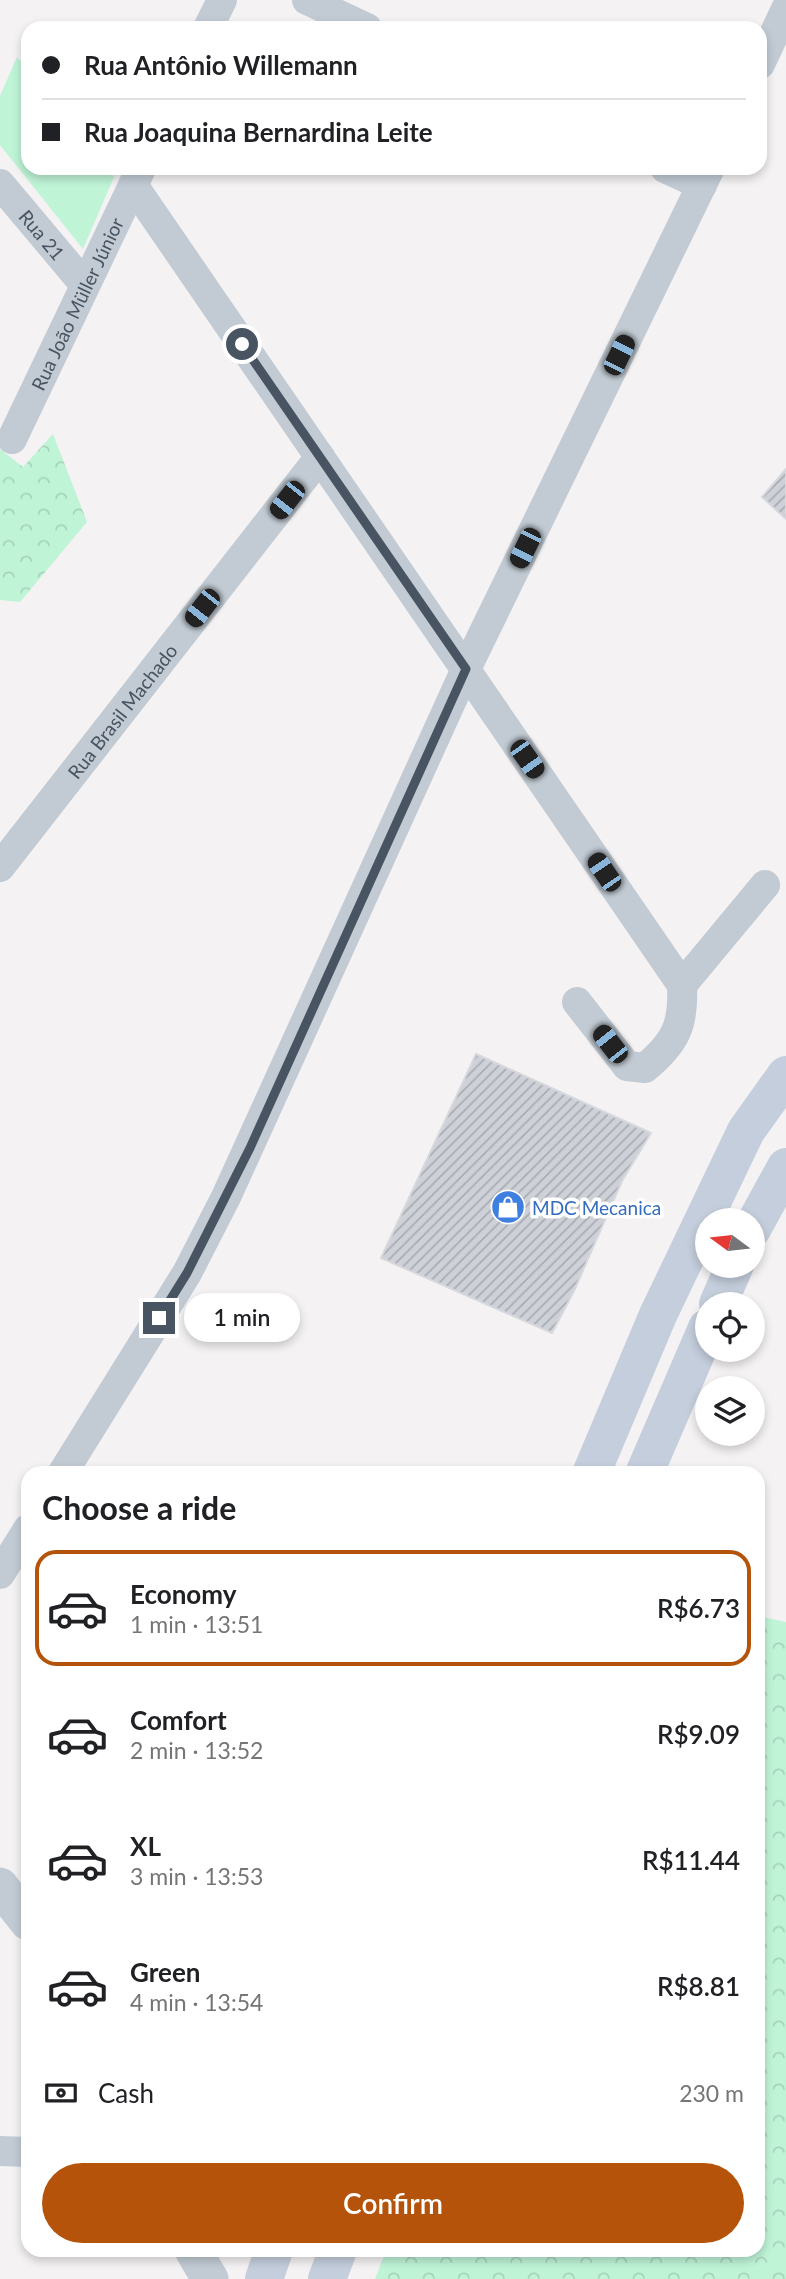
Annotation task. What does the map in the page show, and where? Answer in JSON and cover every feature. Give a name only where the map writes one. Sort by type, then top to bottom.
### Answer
[{"type":"main road","points":[[594,1466],[658,1315],[746,1131],[786,1075]]},
{"type":"main road","points":[[764,1208],[786,1167]]},
{"type":"main road","points":[[648,1466],[695,1356]]},
{"type":"main road","points":[[264,2279],[272,2257]]},
{"type":"main road","points":[[327,2279],[335,2257]]},
{"type":"street","points":[[212,21],[222,0]]},
{"type":"street","points":[[307,0],[352,21]]},
{"type":"street","points":[[767,49],[786,9]]},
{"type":"street","points":[[137,177],[320,457],[682,985],[683,1013],[674,1036],[659,1056],[645,1068],[627,1066],[577,1002]]},
{"type":"street","name":"Rua João Müller Júnior","points":[[12,439],[137,177]]},
{"type":"street","points":[[67,1466],[187,1273],[226,1197],[466,669],[706,177]]},
{"type":"street","name":"Rua 21","points":[[0,184],[85,285]]},
{"type":"street","name":"Rua Brasil Machado","points":[[0,867],[320,457]]},
{"type":"street","points":[[682,985],[765,885]]},
{"type":"street","points":[[0,1574],[21,1540]]},
{"type":"street","points":[[0,1886],[21,1913]]},
{"type":"street","points":[[0,2151],[21,2152]]},
{"type":"street","points":[[197,2257],[210,2279]]},
{"type":"green space","points":[[17,57],[21,62],[21,171],[0,145],[0,96]]},
{"type":"green space","points":[[24,175],[112,175],[114,177],[83,249]]},
{"type":"green space","points":[[53,434],[87,522],[20,602],[0,600],[0,449],[23,467]]},
{"type":"green space","points":[[765,1618],[786,1622],[786,2279],[375,2279],[384,2257],[765,2257]]},
{"type":"building","points":[[786,469],[786,519],[762,497]]},
{"type":"building","name":"MDC Mecanica","points":[[476,1054],[651,1133],[622,1181],[574,1291],[552,1333],[381,1258]]},
{"type":"place","name":"MDC Mecanica","points":[[508,1207]]},
{"type":"route","points":[[159,1318],[187,1273],[250,1148],[466,669],[242,344]]}]
